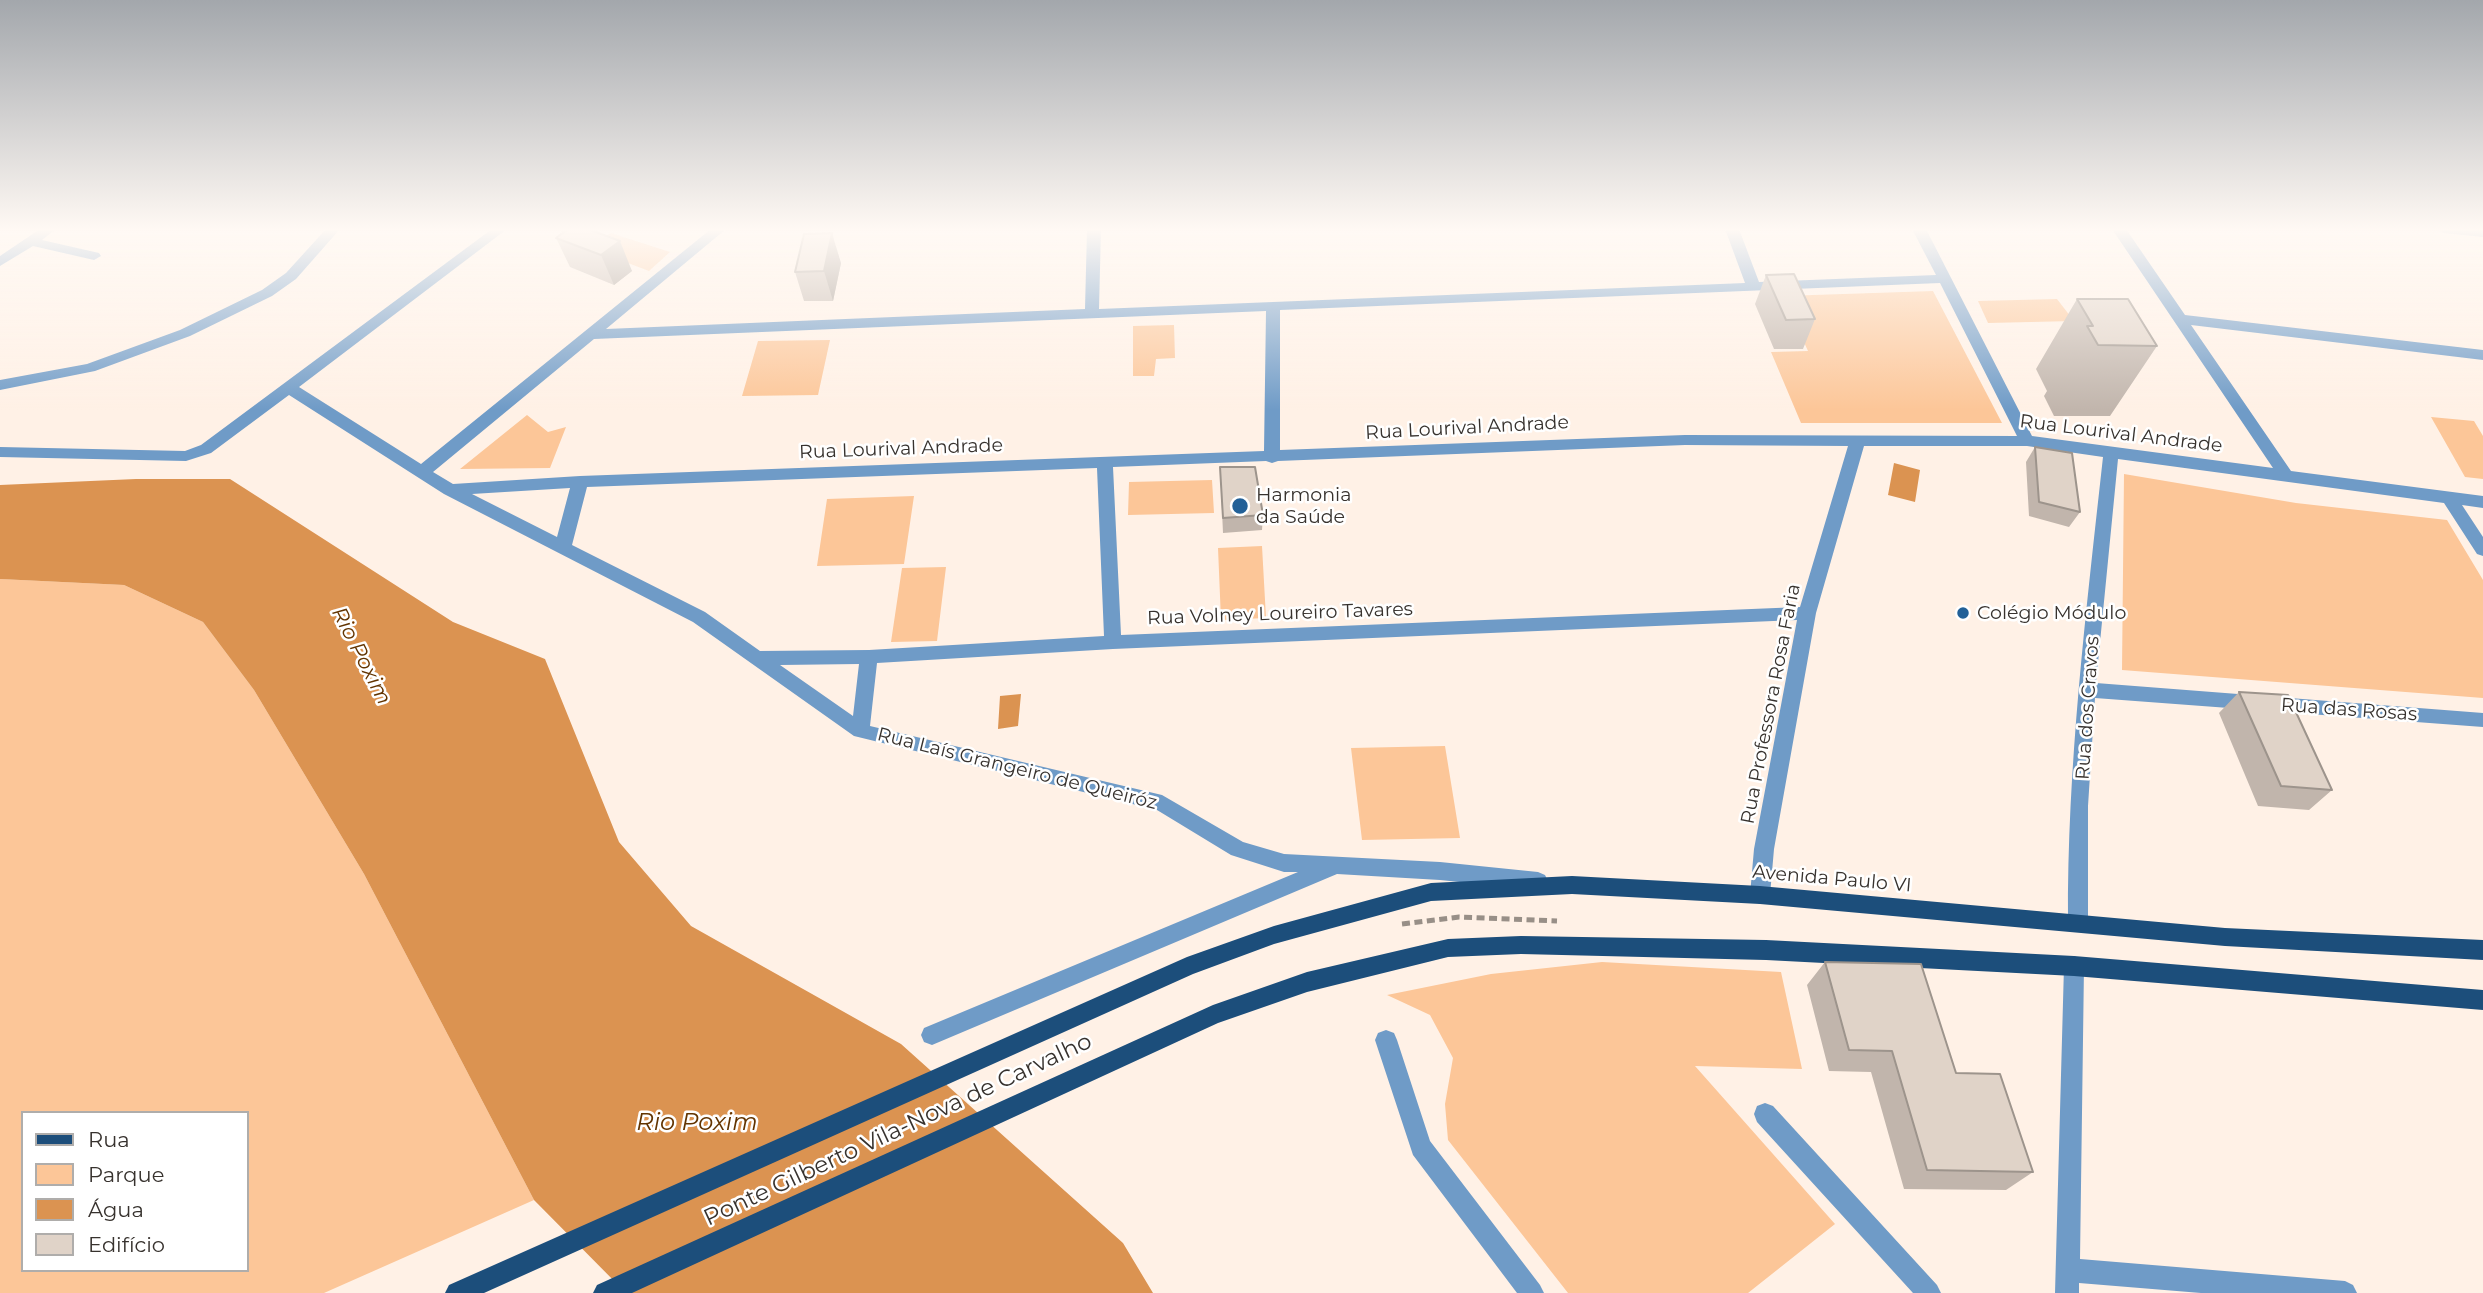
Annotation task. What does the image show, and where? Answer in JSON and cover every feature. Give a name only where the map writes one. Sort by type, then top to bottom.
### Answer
[{"type":"main road","name":"Avenida Paulo VI","points":[[1187,967],[1274,935],[1431,892],[1572,885],[1760,895],[2225,937],[2483,950]]},
{"type":"main road","name":"Ponte Gilberto Vila-Nova de Carvalho","points":[[605,1293],[1213,1014],[1307,982],[1448,948],[1521,945],[1766,950],[2074,967]]},
{"type":"main road","name":"Ponte Gilberto Vila-Nova de Carvalho","points":[[457,1293],[1187,967]]},
{"type":"main road","points":[[2074,967],[2483,1000]]},
{"type":"street","points":[[0,385],[90,368],[185,333],[272,289]]},
{"type":"street","points":[[0,452],[186,456],[206,449],[420,289]]},
{"type":"street","points":[[422,472],[647,289]]},
{"type":"street","points":[[1092,315],[1093,289]]},
{"type":"street","points":[[593,334],[1273,309],[1666,289]]},
{"type":"street","points":[[1948,289],[2027,441]]},
{"type":"street","points":[[2159,289],[2288,478]]},
{"type":"street","points":[[1272,458],[1273,309]]},
{"type":"street","points":[[2179,319],[2483,355]]},
{"type":"street","name":"Rua Laís Grangeiro de Queiróz","points":[[291,388],[450,490],[699,617],[860,732],[1162,803],[1183,813],[1238,849],[1284,863],[1440,871],[1572,885]]},
{"type":"street","name":"Rua Lourival Andrade","points":[[450,490],[580,482],[1272,458],[1685,440],[2027,441],[2483,502]]},
{"type":"street","name":"Rua Professora Rosa Faria","points":[[1760,895],[1763,849],[1807,613],[1857,442]]},
{"type":"street","name":"Rua dos Cravos","points":[[2078,923],[2076,870],[2111,451]]},
{"type":"street","points":[[1105,463],[1113,642]]},
{"type":"street","points":[[563,547],[580,482]]},
{"type":"street","points":[[2448,496],[2483,550]]},
{"type":"street","name":"Rua Volney Loureiro Tavares","points":[[755,658],[869,657],[1113,642],[1807,613]]},
{"type":"street","points":[[860,732],[869,657]]},
{"type":"street","name":"Rua das Rosas","points":[[2089,690],[2483,720]]},
{"type":"street","points":[[932,1035],[1337,866]]},
{"type":"street","points":[[2074,967],[2068,1282],[2345,1293]]},
{"type":"street","points":[[1386,1040],[1421,1147],[1532,1293]]},
{"type":"street","points":[[1765,1114],[1929,1293]]},
{"type":"green space","points":[[1933,291],[2002,423],[1801,423],[1771,352],[1808,351],[1783,296]]},
{"type":"green space","points":[[2057,299],[2074,321],[1988,323],[1978,301]]},
{"type":"green space","points":[[1174,325],[1175,358],[1156,359],[1154,376],[1133,376],[1133,326]]},
{"type":"green space","points":[[830,340],[818,395],[742,396],[758,341]]},
{"type":"green space","points":[[527,415],[548,432],[566,427],[550,468],[460,469]]},
{"type":"green space","points":[[2431,417],[2474,421],[2483,436],[2483,479],[2465,477]]},
{"type":"green space","points":[[2124,474],[2296,503],[2447,520],[2483,580],[2483,698],[2122,670]]},
{"type":"green space","points":[[1212,480],[1214,513],[1128,515],[1129,482]]},
{"type":"green space","points":[[914,496],[904,564],[817,566],[827,499]]},
{"type":"green space","points":[[1262,546],[1266,618],[1221,620],[1218,548]]},
{"type":"green space","points":[[946,567],[937,641],[891,642],[902,568]]},
{"type":"green space","points":[[0,579],[124,585],[203,622],[254,690],[364,874],[534,1200],[324,1293],[0,1293]]},
{"type":"green space","points":[[1445,746],[1460,838],[1362,840],[1351,748]]},
{"type":"green space","points":[[1602,962],[1781,972],[1802,1069],[1695,1066],[1835,1224],[1748,1293],[1568,1293],[1448,1140],[1445,1104],[1453,1058],[1430,1015],[1387,995],[1491,974]]},
{"type":"water","points":[[1894,463],[1920,470],[1915,502],[1888,495]]},
{"type":"water","name":"Rio Poxim","points":[[136,479],[230,479],[453,622],[545,659],[619,842],[691,926],[901,1044],[1123,1243],[1153,1293],[626,1293],[534,1200],[364,874],[254,690],[203,622],[124,585],[0,579],[0,485]]},
{"type":"water","points":[[1021,694],[1018,726],[998,729],[1000,696]]},
{"type":"building","points":[[1772,289],[1801,289],[1815,319],[1786,320]]},
{"type":"building","points":[[2077,299],[2128,299],[2157,346],[2098,345],[2087,326],[2093,326]]},
{"type":"building","points":[[2035,447],[2072,453],[2080,512],[2039,502]]},
{"type":"building","name":"Harmonia da Saúde","points":[[1220,467],[1255,467],[1263,515],[1223,518]]},
{"type":"building","points":[[2239,692],[2288,695],[2332,790],[2281,786]]},
{"type":"building","points":[[1825,962],[1921,964],[1956,1073],[2000,1074],[2033,1172],[1927,1170],[1892,1051],[1849,1050]]},
{"type":"place","name":"Harmonia da Saúde","points":[[1240,506]]},
{"type":"place","name":"Colégio Módulo","points":[[1963,613]]}]
